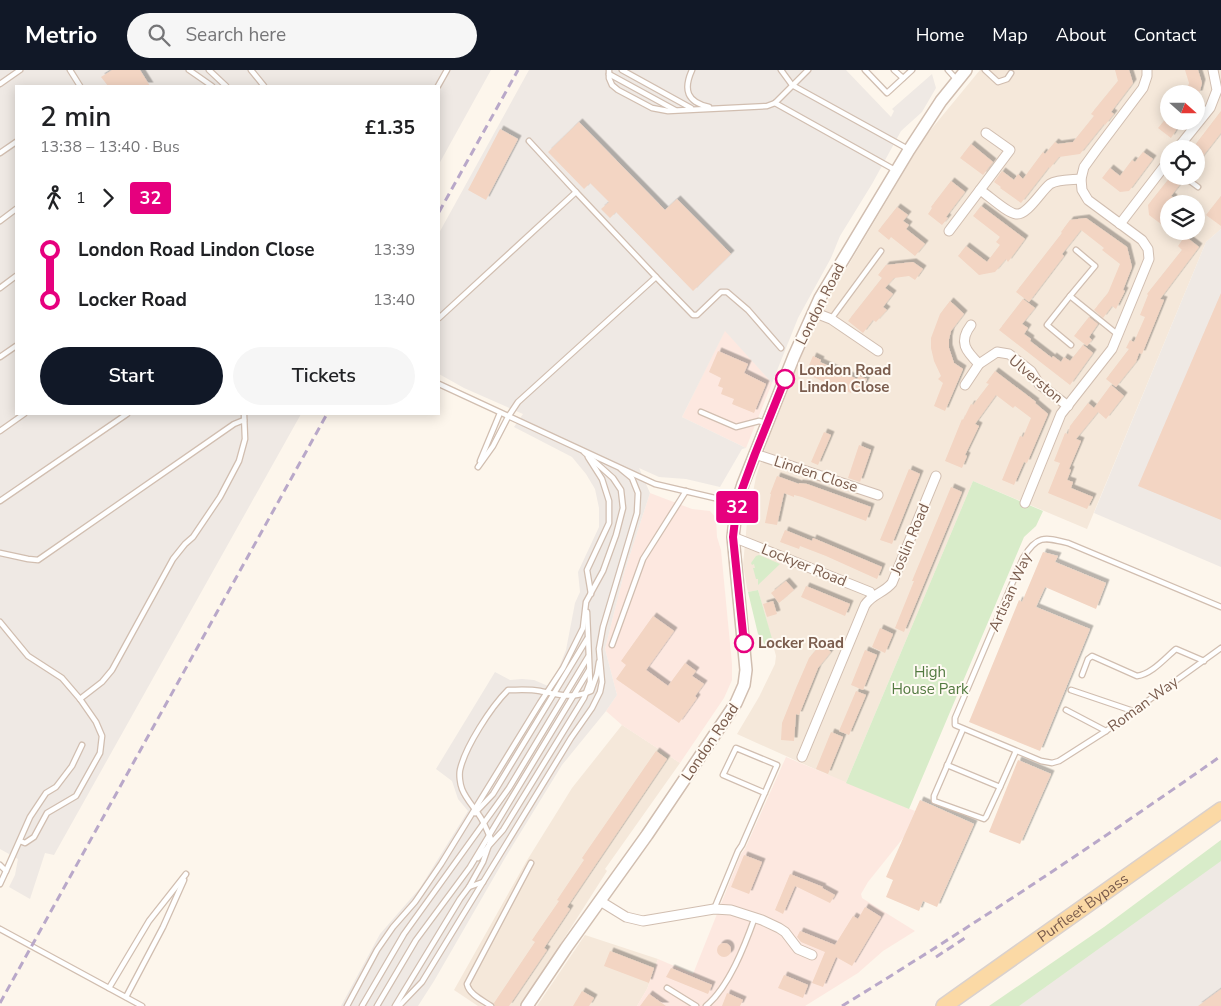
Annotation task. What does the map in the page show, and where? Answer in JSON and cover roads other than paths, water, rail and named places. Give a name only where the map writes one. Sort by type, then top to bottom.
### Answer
[{"type":"main road","name":"Purfleet Bypass","points":[[944,1006],[1221,810]]},
{"type":"street","name":"London Road","points":[[527,1006],[668,804],[740,695],[746,670],[733,537],[737,503],[767,423],[813,312],[858,233],[909,150],[957,80],[966,70]]},
{"type":"street","points":[[1025,503],[1061,414],[1112,349],[1149,260],[1148,249],[1142,240],[1088,200],[1082,190],[1081,178],[1084,168],[1097,148],[1144,88],[1147,70]]},
{"type":"street","points":[[1185,140],[1210,108],[1217,90],[1216,71]]},
{"type":"street","points":[[949,231],[1010,150],[986,133]]},
{"type":"street","points":[[1120,224],[1160,174]]},
{"type":"street","points":[[980,190],[1014,214],[1021,214],[1053,182],[1081,178]]},
{"type":"street","points":[[813,312],[831,319],[878,351]]},
{"type":"street","points":[[971,325],[964,333],[964,342],[966,350],[979,364]]},
{"type":"street","name":"Ulverston","points":[[965,385],[979,364],[997,352],[1008,354],[1031,371],[1039,384],[1068,406]]},
{"type":"street","name":"Linden Close","points":[[755,454],[878,495]]},
{"type":"street","name":"Joslin Road","points":[[802,757],[865,605],[872,596],[888,588],[892,583],[936,476]]},
{"type":"street","name":"Lockyer Road","points":[[733,537],[870,592],[872,596]]},
{"type":"street","points":[[600,901],[626,918],[643,921],[714,909],[732,910],[755,917],[782,930],[798,949],[812,955]]},
{"type":"lane","points":[[0,84],[20,70]]},
{"type":"lane","points":[[70,70],[79,85]]},
{"type":"lane","points":[[189,70],[211,85]]},
{"type":"lane","points":[[208,70],[225,85]]},
{"type":"lane","points":[[251,70],[263,85]]},
{"type":"lane","points":[[439,85],[447,70]]},
{"type":"lane","points":[[622,70],[692,109]]},
{"type":"lane","points":[[692,70],[687,89],[689,96],[697,103],[718,109]]},
{"type":"lane","points":[[609,72],[612,84],[652,108],[676,111],[758,107],[775,102],[808,70]]},
{"type":"lane","points":[[865,70],[886,93],[912,70]]},
{"type":"lane","points":[[894,70],[903,78]]},
{"type":"lane","points":[[948,70],[957,80]]},
{"type":"lane","points":[[985,70],[998,82],[1007,79],[1011,73]]},
{"type":"lane","points":[[781,71],[792,85],[909,150]]},
{"type":"lane","points":[[609,72],[676,111]]},
{"type":"lane","points":[[775,102],[896,171]]},
{"type":"lane","points":[[529,142],[693,315],[697,315],[721,292],[727,292],[748,310],[781,348]]},
{"type":"lane","points":[[0,153],[15,143]]},
{"type":"lane","points":[[440,317],[576,192]]},
{"type":"lane","points":[[0,221],[15,210]]},
{"type":"lane","points":[[1071,345],[1047,325],[1095,266],[1076,250]]},
{"type":"lane","points":[[831,319],[880,251]]},
{"type":"lane","points":[[0,288],[15,277]]},
{"type":"lane","points":[[500,413],[478,467],[493,446],[518,402],[656,277]]},
{"type":"lane","points":[[1070,296],[1118,335]]},
{"type":"lane","points":[[0,357],[15,347]]},
{"type":"lane","points":[[440,384],[655,484],[737,503]]},
{"type":"lane","points":[[701,412],[736,427],[759,422],[767,423]]},
{"type":"lane","points":[[0,431],[23,415]]},
{"type":"lane","points":[[0,502],[126,415]]},
{"type":"lane","points":[[80,699],[102,682],[112,670],[173,559],[193,537],[228,484],[244,446],[244,415]]},
{"type":"lane","points":[[0,553],[38,560],[234,424],[244,420]]},
{"type":"lane","points":[[476,810],[563,668],[583,628],[586,602],[603,571],[616,535],[623,508],[621,490],[613,478],[584,452]]},
{"type":"lane","points":[[584,452],[602,479],[609,501],[609,523],[587,570],[590,594]]},
{"type":"lane","points":[[399,1006],[422,982],[571,738],[592,708],[600,692],[602,682],[599,649],[603,627],[637,513],[638,493],[632,478],[621,469]]},
{"type":"lane","points":[[612,645],[643,559],[686,491]]},
{"type":"lane","name":"Artisan Way","points":[[963,728],[955,725],[955,718],[1023,558],[1033,543],[1040,539],[1047,538],[1068,543],[1221,607]]},
{"type":"lane","points":[[377,1006],[416,940],[470,867],[503,830],[586,693],[590,682],[586,602]]},
{"type":"lane","points":[[0,622],[28,656],[53,672],[80,699],[96,722],[102,736],[100,753],[76,796],[47,813],[34,837],[25,843],[20,841]]},
{"type":"lane","points":[[347,1006],[377,950],[393,927],[415,902],[467,821],[493,794],[588,636]]},
{"type":"lane","name":"Roman Way","points":[[1016,750],[1041,761],[1052,763],[1064,758],[1106,731],[1221,648]]},
{"type":"lane","points":[[1082,675],[1088,659],[1092,656],[1138,676],[1150,671],[1176,649],[1204,661]]},
{"type":"lane","points":[[362,1006],[404,934],[509,788],[588,657]]},
{"type":"lane","points":[[395,1006],[460,899],[470,887],[483,862],[491,839],[484,823],[469,802],[462,787],[460,771],[467,752],[496,702],[508,690],[565,696],[574,696],[591,691],[600,658]]},
{"type":"lane","points":[[470,867],[589,670]]},
{"type":"lane","points":[[1071,690],[1133,711]]},
{"type":"lane","points":[[1066,710],[1106,731]]},
{"type":"lane","points":[[963,728],[1016,750],[984,819],[934,800],[963,728]]},
{"type":"lane","points":[[0,884],[30,817],[46,793],[56,787],[72,766],[82,745]]},
{"type":"lane","points":[[714,909],[765,793],[777,765],[736,748],[723,775],[765,793]]},
{"type":"lane","points":[[947,765],[1000,787]]},
{"type":"lane","points":[[491,1006],[471,992],[467,984],[531,863]]},
{"type":"lane","points":[[0,865],[6,871]]},
{"type":"lane","points":[[109,988],[149,921],[186,874],[163,927],[126,997]]},
{"type":"lane","points":[[470,887],[483,882]]},
{"type":"lane","points":[[706,1006],[712,1002],[729,976],[744,947],[755,917]]},
{"type":"lane","points":[[0,929],[142,1006]]},
{"type":"lane","points":[[667,988],[696,1006]]},
{"type":"railway","points":[[440,210],[518,70]]},
{"type":"railway","points":[[0,1003],[326,415]]},
{"type":"railway","points":[[842,1006],[1033,884],[1221,756]]},
{"type":"railway","points":[[936,957],[965,938]]},
{"type":"place","name":"London Road Lindon Close","points":[[785,379]]},
{"type":"place","name":"Locker Road","points":[[744,643]]},
{"type":"park label","name":"High House Park","points":[[930,680]]}]
